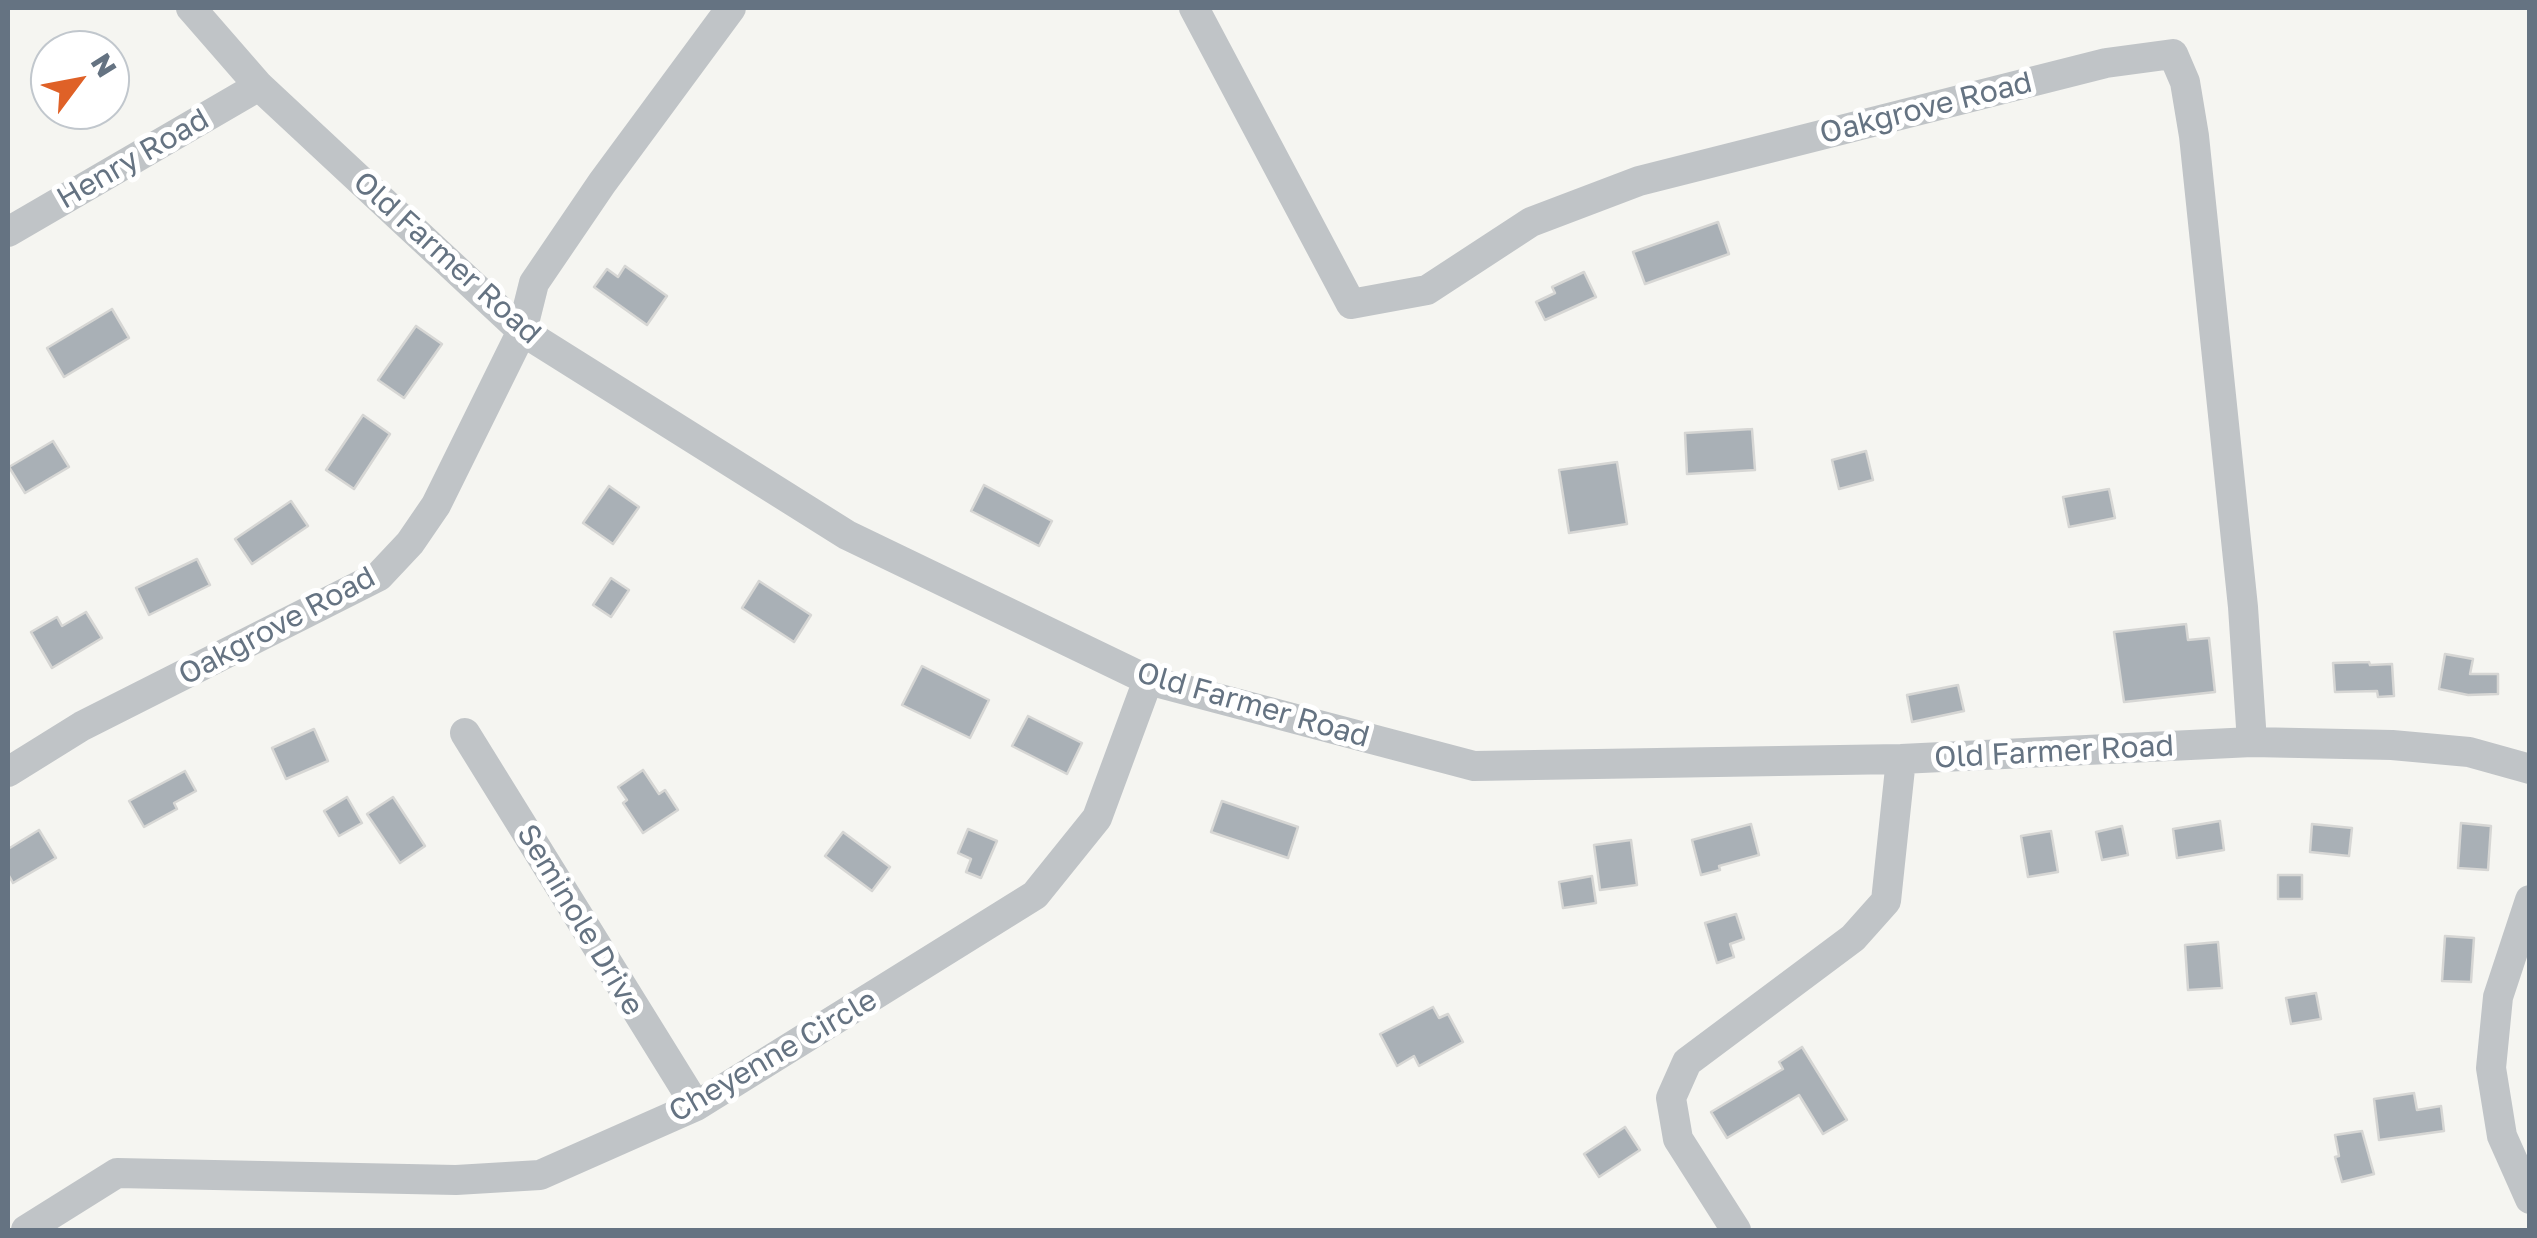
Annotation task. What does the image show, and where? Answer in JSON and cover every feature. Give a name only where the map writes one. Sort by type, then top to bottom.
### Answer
[{"type":"street","name":"Old Farmer Road","points":[[191,8],[259,86],[522,331],[847,535],[1148,680],[1474,766],[1901,759],[2252,742],[2411,746],[2469,752],[2530,769]]},
{"type":"street","name":"Oakgrove Road","points":[[8,772],[82,726],[378,576],[410,543],[436,505],[522,331],[534,283],[731,8]]},
{"type":"street","name":"Oakgrove Road","points":[[1194,8],[1351,304],[1427,290],[1530,222],[1638,181],[2106,62],[2172,54],[2185,82],[2194,136],[2244,607],[2252,742]]},
{"type":"street","name":"Henry Road","points":[[8,232],[259,86]]},
{"type":"street","name":"Cheyenne Circle","points":[[26,1230],[117,1173],[456,1180],[540,1175],[696,1106],[1035,895],[1097,818],[1148,680]]},
{"type":"street","name":"Seminole Drive","points":[[465,733],[696,1106]]},
{"type":"street","points":[[1736,1230],[1678,1139],[1671,1098],[1686,1062],[1853,938],[1886,901],[1901,759]]},
{"type":"street","points":[[2530,900],[2498,996],[2491,1068],[2502,1136],[2530,1199]]},
{"type":"building","points":[[1718,222],[1729,254],[1645,284],[1633,252]]},
{"type":"building","points":[[625,266],[667,296],[647,325],[594,287],[607,269],[618,277]]},
{"type":"building","points":[[1584,272],[1596,297],[1545,320],[1536,302],[1555,293],[1552,287]]},
{"type":"building","points":[[112,309],[129,338],[64,377],[47,348]]},
{"type":"building","points":[[416,326],[442,344],[404,398],[378,380]]},
{"type":"building","points":[[363,415],[390,434],[354,489],[326,470]]},
{"type":"building","points":[[1752,429],[1755,470],[1687,474],[1685,433]]},
{"type":"building","points":[[53,441],[69,467],[25,493],[9,467]]},
{"type":"building","points":[[1866,451],[1873,480],[1839,489],[1832,460]]},
{"type":"building","points":[[1617,462],[1627,524],[1569,533],[1559,470]]},
{"type":"building","points":[[984,485],[1052,521],[1039,546],[971,511]]},
{"type":"building","points":[[609,486],[639,507],[613,544],[583,523]]},
{"type":"building","points":[[2109,489],[2115,518],[2069,527],[2063,497]]},
{"type":"building","points":[[291,501],[308,526],[252,564],[235,539]]},
{"type":"building","points":[[197,559],[210,585],[149,615],[136,588]]},
{"type":"building","points":[[611,578],[629,590],[611,617],[593,605]]},
{"type":"building","points":[[759,581],[811,615],[794,642],[742,608]]},
{"type":"building","points":[[86,612],[102,638],[52,668],[31,632],[57,617],[62,626]]},
{"type":"building","points":[[2186,624],[2188,640],[2209,638],[2215,692],[2124,702],[2114,632]]},
{"type":"building","points":[[2445,654],[2473,659],[2470,674],[2498,674],[2498,694],[2468,695],[2439,689]]},
{"type":"building","points":[[2333,663],[2392,664],[2394,696],[2378,697],[2377,691],[2335,692]]},
{"type":"building","points":[[922,666],[989,700],[970,738],[902,705]]},
{"type":"building","points":[[1958,685],[1964,711],[1912,722],[1907,695]]},
{"type":"building","points":[[1028,716],[1082,743],[1067,774],[1012,746]]},
{"type":"building","points":[[314,729],[328,761],[286,779],[272,748]]},
{"type":"building","points":[[643,770],[659,794],[665,790],[678,810],[643,833],[623,803],[627,800],[618,787]]},
{"type":"building","points":[[185,771],[196,791],[174,803],[177,809],[144,827],[129,801]]},
{"type":"building","points":[[347,797],[362,823],[339,836],[324,811]]},
{"type":"building","points":[[393,797],[425,846],[400,863],[367,814]]},
{"type":"building","points":[[1222,801],[1298,827],[1288,858],[1211,832]]},
{"type":"building","points":[[2220,821],[2224,850],[2177,858],[2173,829]]},
{"type":"building","points":[[2461,823],[2491,826],[2488,870],[2458,868]]},
{"type":"building","points":[[1751,824],[1759,855],[1701,875],[1692,840]]},
{"type":"building","points":[[2312,824],[2352,828],[2349,856],[2310,852]]},
{"type":"building","points":[[2122,826],[2128,855],[2102,860],[2096,832]]},
{"type":"building","points":[[968,829],[997,841],[981,878],[966,872],[971,859],[958,853]]},
{"type":"building","points":[[39,830],[56,858],[13,883],[8,874],[8,849]]},
{"type":"building","points":[[2051,831],[2058,872],[2028,877],[2021,836]]},
{"type":"building","points":[[843,832],[890,867],[872,891],[825,856]]},
{"type":"building","points":[[1631,840],[1637,885],[1600,890],[1594,845]]},
{"type":"building","points":[[2278,875],[2302,875],[2302,899],[2278,899]]},
{"type":"building","points":[[1592,876],[1596,903],[1563,908],[1559,882]]},
{"type":"building","points":[[1736,914],[1744,939],[1730,944],[1734,957],[1717,963],[1705,923]]},
{"type":"building","points":[[2445,936],[2474,938],[2471,982],[2442,981]]},
{"type":"building","points":[[2218,942],[2222,988],[2188,990],[2185,945]]},
{"type":"building","points":[[2316,993],[2321,1019],[2291,1024],[2286,998]]},
{"type":"building","points":[[1433,1007],[1439,1018],[1448,1014],[1463,1042],[1419,1066],[1414,1056],[1397,1066],[1380,1034]]},
{"type":"building","points":[[1802,1047],[1847,1120],[1823,1134],[1799,1095],[1727,1138],[1711,1112],[1783,1069],[1779,1062]]},
{"type":"building","points":[[2414,1093],[2417,1110],[2441,1106],[2444,1131],[2379,1140],[2374,1099]]},
{"type":"building","points":[[1625,1127],[1640,1150],[1599,1177],[1584,1154]]},
{"type":"building","points":[[2362,1131],[2374,1174],[2342,1182],[2335,1157],[2339,1156],[2335,1135]]}]
